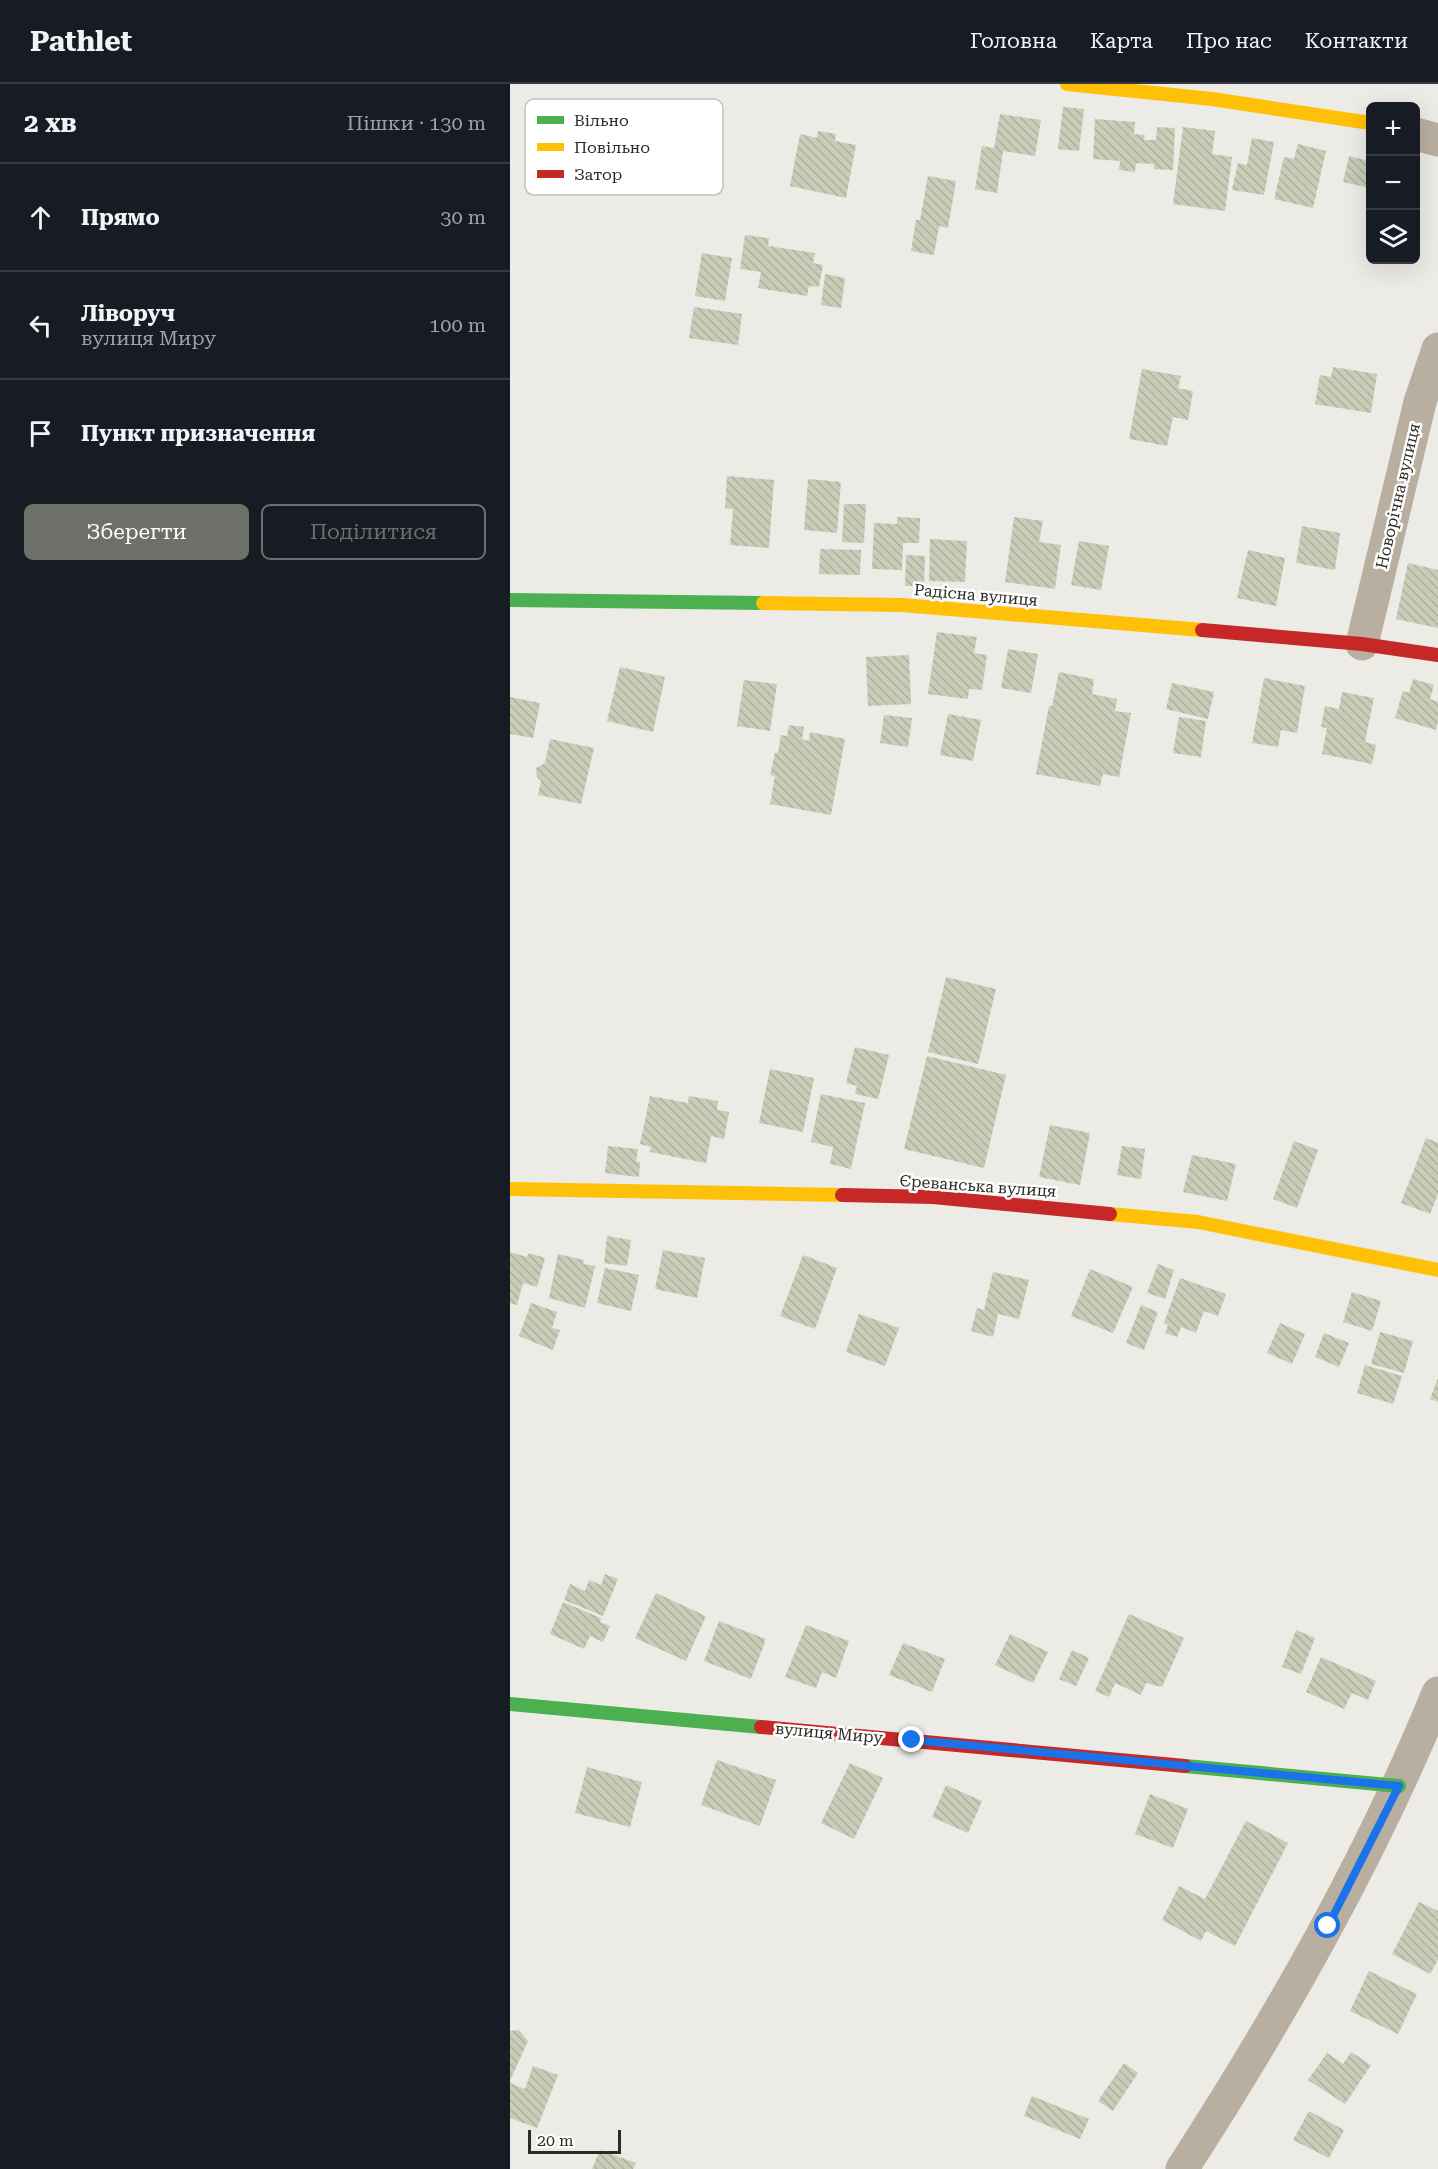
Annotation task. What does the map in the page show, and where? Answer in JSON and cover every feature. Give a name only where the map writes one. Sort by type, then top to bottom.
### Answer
[{"type":"street","points":[[1067,84],[1212,99],[1366,122]]},
{"type":"street","points":[[1420,135],[1438,140]]},
{"type":"street","name":"Новорічна вулиця","points":[[1362,644],[1420,402],[1438,349]]},
{"type":"street","name":"Радісна вулиця","points":[[510,600],[902,605],[1362,644],[1438,655]]},
{"type":"street","name":"Єреванська вулиця","points":[[510,1189],[933,1197],[1198,1222],[1438,1270]]},
{"type":"street","name":"вулиця Миру","points":[[510,1704],[1399,1786]]},
{"type":"street","points":[[1182,2169],[1240,2079],[1328,1926],[1435,1710]]},
{"type":"building","points":[[1063,107],[1084,109],[1079,151],[1058,149]]},
{"type":"building","points":[[1000,114],[1041,120],[1035,156],[1003,151],[997,193],[975,189],[982,146],[994,148]]},
{"type":"building","points":[[1095,119],[1135,122],[1134,134],[1145,135],[1144,140],[1156,140],[1157,127],[1175,128],[1173,170],[1154,169],[1154,164],[1136,163],[1135,172],[1119,170],[1120,161],[1093,159]]},
{"type":"building","points":[[1183,127],[1215,131],[1212,154],[1232,157],[1225,211],[1173,204]]},
{"type":"building","points":[[818,131],[836,134],[835,141],[856,145],[846,198],[790,186],[800,134],[817,138]]},
{"type":"building","points":[[1252,138],[1274,142],[1264,195],[1232,190],[1238,163],[1247,165]]},
{"type":"building","points":[[1298,144],[1326,151],[1313,208],[1274,199],[1284,157],[1294,159]]},
{"type":"building","points":[[1349,156],[1366,160],[1366,187],[1343,182]]},
{"type":"building","points":[[928,176],[956,181],[948,228],[939,226],[934,255],[911,251],[916,220],[920,220]]},
{"type":"building","points":[[745,235],[769,238],[768,246],[815,253],[813,263],[823,265],[819,287],[809,286],[807,296],[758,288],[761,272],[740,269]]},
{"type":"building","points":[[702,253],[732,258],[725,301],[695,296]]},
{"type":"building","points":[[825,274],[845,278],[841,308],[821,305]]},
{"type":"building","points":[[694,307],[742,314],[738,345],[689,338]]},
{"type":"building","points":[[1333,367],[1377,374],[1371,413],[1315,404],[1320,375],[1331,377]]},
{"type":"building","points":[[1142,369],[1181,376],[1178,388],[1193,391],[1188,420],[1173,417],[1167,446],[1129,439]]},
{"type":"building","points":[[727,476],[774,480],[769,548],[730,545],[733,509],[725,508]]},
{"type":"building","points":[[808,479],[841,482],[837,533],[804,530]]},
{"type":"building","points":[[844,504],[866,504],[864,543],[842,542]]},
{"type":"building","points":[[897,517],[920,518],[919,543],[903,543],[902,570],[872,569],[874,523],[897,524]]},
{"type":"building","points":[[1014,517],[1043,521],[1039,542],[1061,545],[1055,589],[1005,582]]},
{"type":"building","points":[[1302,526],[1340,533],[1335,570],[1296,563]]},
{"type":"building","points":[[930,539],[967,541],[965,582],[929,581]]},
{"type":"building","points":[[1079,541],[1109,546],[1101,590],[1071,585]]},
{"type":"building","points":[[820,549],[861,550],[860,575],[819,574]]},
{"type":"building","points":[[1248,550],[1285,558],[1276,606],[1237,598]]},
{"type":"building","points":[[906,555],[925,556],[924,586],[905,586]]},
{"type":"building","points":[[1408,563],[1438,570],[1438,628],[1396,619]]},
{"type":"building","points":[[937,632],[977,637],[974,653],[987,655],[982,690],[969,689],[968,699],[928,694]]},
{"type":"building","points":[[1008,649],[1038,654],[1031,693],[1001,688]]},
{"type":"building","points":[[909,655],[911,704],[868,706],[866,657]]},
{"type":"building","points":[[620,667],[665,677],[653,732],[607,721]]},
{"type":"building","points":[[1059,672],[1094,679],[1092,694],[1117,699],[1115,711],[1131,713],[1119,777],[1103,774],[1100,786],[1036,774],[1049,706],[1052,706]]},
{"type":"building","points":[[1264,678],[1305,686],[1297,733],[1281,730],[1278,747],[1252,743]]},
{"type":"building","points":[[1413,679],[1434,685],[1430,699],[1438,702],[1436,730],[1395,718],[1403,691],[1409,693]]},
{"type":"building","points":[[744,680],[777,684],[770,731],[737,726]]},
{"type":"building","points":[[1172,683],[1214,692],[1208,719],[1166,709]]},
{"type":"building","points":[[1342,692],[1374,698],[1365,742],[1376,745],[1372,764],[1322,754],[1327,728],[1321,727],[1325,706],[1339,709]]},
{"type":"building","points":[[510,697],[540,703],[533,738],[510,734]]},
{"type":"building","points":[[948,714],[981,720],[973,761],[940,755]]},
{"type":"building","points":[[884,715],[912,718],[908,747],[880,743]]},
{"type":"building","points":[[1179,717],[1206,721],[1201,757],[1173,753]]},
{"type":"building","points":[[789,725],[804,727],[802,739],[809,741],[810,732],[845,739],[831,815],[770,804],[775,776],[770,775],[775,753],[778,753],[781,735],[787,736]]},
{"type":"building","points":[[550,739],[594,748],[581,804],[538,795],[541,781],[537,777],[536,768],[545,763]]},
{"type":"building","points":[[946,977],[996,989],[978,1064],[928,1052]]},
{"type":"building","points":[[855,1047],[889,1055],[878,1099],[855,1094],[857,1086],[846,1083]]},
{"type":"building","points":[[927,1056],[1006,1075],[984,1168],[904,1149]]},
{"type":"building","points":[[770,1069],[814,1078],[803,1132],[759,1123]]},
{"type":"building","points":[[821,1094],[865,1103],[851,1169],[830,1164],[833,1147],[811,1142]]},
{"type":"building","points":[[650,1096],[688,1103],[689,1096],[718,1101],[717,1110],[729,1112],[724,1139],[711,1136],[706,1163],[650,1152],[651,1147],[640,1144]]},
{"type":"building","points":[[1050,1125],[1090,1133],[1080,1185],[1039,1177]]},
{"type":"building","points":[[1426,1138],[1438,1143],[1438,1194],[1430,1214],[1401,1203]]},
{"type":"building","points":[[1294,1141],[1318,1150],[1297,1208],[1273,1199]]},
{"type":"building","points":[[608,1146],[638,1149],[636,1162],[640,1162],[639,1177],[605,1173]]},
{"type":"building","points":[[1122,1146],[1145,1149],[1141,1179],[1117,1175]]},
{"type":"building","points":[[1192,1155],[1236,1164],[1227,1201],[1183,1192]]},
{"type":"building","points":[[607,1236],[631,1240],[627,1266],[604,1263]]},
{"type":"building","points":[[663,1250],[705,1258],[697,1298],[655,1289]]},
{"type":"building","points":[[510,1252],[527,1257],[529,1253],[545,1258],[537,1287],[523,1283],[517,1305],[510,1303]]},
{"type":"building","points":[[558,1254],[584,1260],[583,1264],[595,1266],[585,1308],[549,1298]]},
{"type":"building","points":[[803,1255],[837,1268],[815,1329],[780,1316]]},
{"type":"building","points":[[1158,1264],[1174,1270],[1165,1299],[1147,1293]]},
{"type":"building","points":[[605,1268],[639,1275],[631,1311],[597,1303]]},
{"type":"building","points":[[1090,1269],[1133,1287],[1113,1333],[1071,1316]]},
{"type":"building","points":[[993,1272],[1029,1280],[1019,1319],[998,1314],[993,1337],[971,1331],[977,1308],[984,1310]]},
{"type":"building","points":[[1180,1278],[1226,1294],[1218,1316],[1204,1311],[1196,1333],[1181,1327],[1177,1337],[1165,1333],[1168,1325],[1164,1323]]},
{"type":"building","points":[[1352,1292],[1381,1301],[1372,1331],[1343,1322]]},
{"type":"building","points":[[531,1303],[557,1312],[552,1328],[560,1330],[553,1350],[519,1336]]},
{"type":"building","points":[[1141,1305],[1158,1312],[1144,1350],[1126,1343]]},
{"type":"building","points":[[859,1314],[899,1328],[885,1366],[846,1352]]},
{"type":"building","points":[[1280,1323],[1305,1334],[1292,1364],[1267,1353]]},
{"type":"building","points":[[1380,1332],[1413,1341],[1404,1373],[1371,1364]]},
{"type":"building","points":[[1324,1333],[1349,1343],[1339,1367],[1315,1357]]},
{"type":"building","points":[[1365,1365],[1402,1376],[1393,1404],[1357,1393]]},
{"type":"building","points":[[1438,1378],[1438,1402],[1430,1399]]},
{"type":"building","points":[[605,1574],[618,1579],[603,1616],[564,1600],[570,1584],[585,1591],[589,1580],[601,1585]]},
{"type":"building","points":[[656,1593],[706,1616],[686,1661],[635,1638]]},
{"type":"building","points":[[563,1602],[601,1618],[600,1622],[610,1626],[603,1642],[590,1636],[584,1649],[550,1634]]},
{"type":"building","points":[[1129,1614],[1184,1638],[1162,1687],[1146,1683],[1141,1695],[1115,1683],[1109,1697],[1095,1691]]},
{"type":"building","points":[[719,1621],[766,1639],[751,1679],[704,1661]]},
{"type":"building","points":[[806,1625],[849,1641],[836,1678],[822,1672],[816,1688],[785,1677]]},
{"type":"building","points":[[1296,1630],[1315,1638],[1301,1674],[1282,1667]]},
{"type":"building","points":[[1010,1634],[1048,1652],[1033,1683],[995,1665]]},
{"type":"building","points":[[903,1643],[945,1659],[932,1692],[889,1675]]},
{"type":"building","points":[[1072,1650],[1089,1658],[1076,1686],[1059,1679]]},
{"type":"building","points":[[1321,1657],[1376,1681],[1368,1700],[1352,1693],[1344,1709],[1306,1692]]},
{"type":"building","points":[[717,1760],[776,1780],[760,1826],[701,1805]]},
{"type":"building","points":[[850,1763],[883,1778],[854,1839],[821,1823]]},
{"type":"building","points":[[587,1767],[642,1782],[630,1827],[575,1813]]},
{"type":"building","points":[[946,1785],[982,1801],[968,1833],[932,1817]]},
{"type":"building","points":[[1150,1794],[1188,1809],[1173,1848],[1135,1834]]},
{"type":"building","points":[[1246,1821],[1288,1843],[1235,1946],[1206,1931],[1201,1941],[1162,1920],[1179,1886],[1205,1899]]},
{"type":"building","points":[[1419,1902],[1438,1911],[1438,1960],[1430,1974],[1392,1954]]},
{"type":"building","points":[[1369,1971],[1417,1994],[1398,2034],[1350,2011]]},
{"type":"building","points":[[519,2030],[528,2041],[510,2081],[510,2031]]},
{"type":"building","points":[[1351,2052],[1371,2065],[1345,2104],[1308,2080],[1327,2053],[1343,2064]]},
{"type":"building","points":[[1124,2063],[1138,2073],[1113,2111],[1098,2101]]},
{"type":"building","points":[[533,2066],[558,2075],[537,2128],[510,2118],[510,2083],[525,2089]]},
{"type":"building","points":[[1032,2096],[1089,2119],[1080,2139],[1024,2116]]},
{"type":"building","points":[[1309,2111],[1344,2130],[1329,2158],[1293,2140]]},
{"type":"building","points":[[600,2150],[636,2163],[633,2169],[592,2169]]},
{"type":"traffic: fast","points":[[510,600],[763,603]]},
{"type":"traffic: fast","points":[[510,1704],[761,1727]]},
{"type":"traffic: fast","points":[[1185,1766],[1399,1786]]},
{"type":"traffic: slow","points":[[1067,84],[1212,99],[1366,122]]},
{"type":"traffic: slow","points":[[763,603],[902,605],[1202,630]]},
{"type":"traffic: slow","points":[[510,1189],[842,1195]]},
{"type":"traffic: slow","points":[[1110,1214],[1198,1222],[1438,1270]]},
{"type":"traffic: jam","points":[[1202,630],[1362,644],[1438,655]]},
{"type":"traffic: jam","points":[[842,1195],[933,1197],[1110,1214]]},
{"type":"traffic: jam","points":[[761,1727],[1185,1766]]},
{"type":"route","points":[[912,1740],[1399,1786],[1328,1926]]}]
